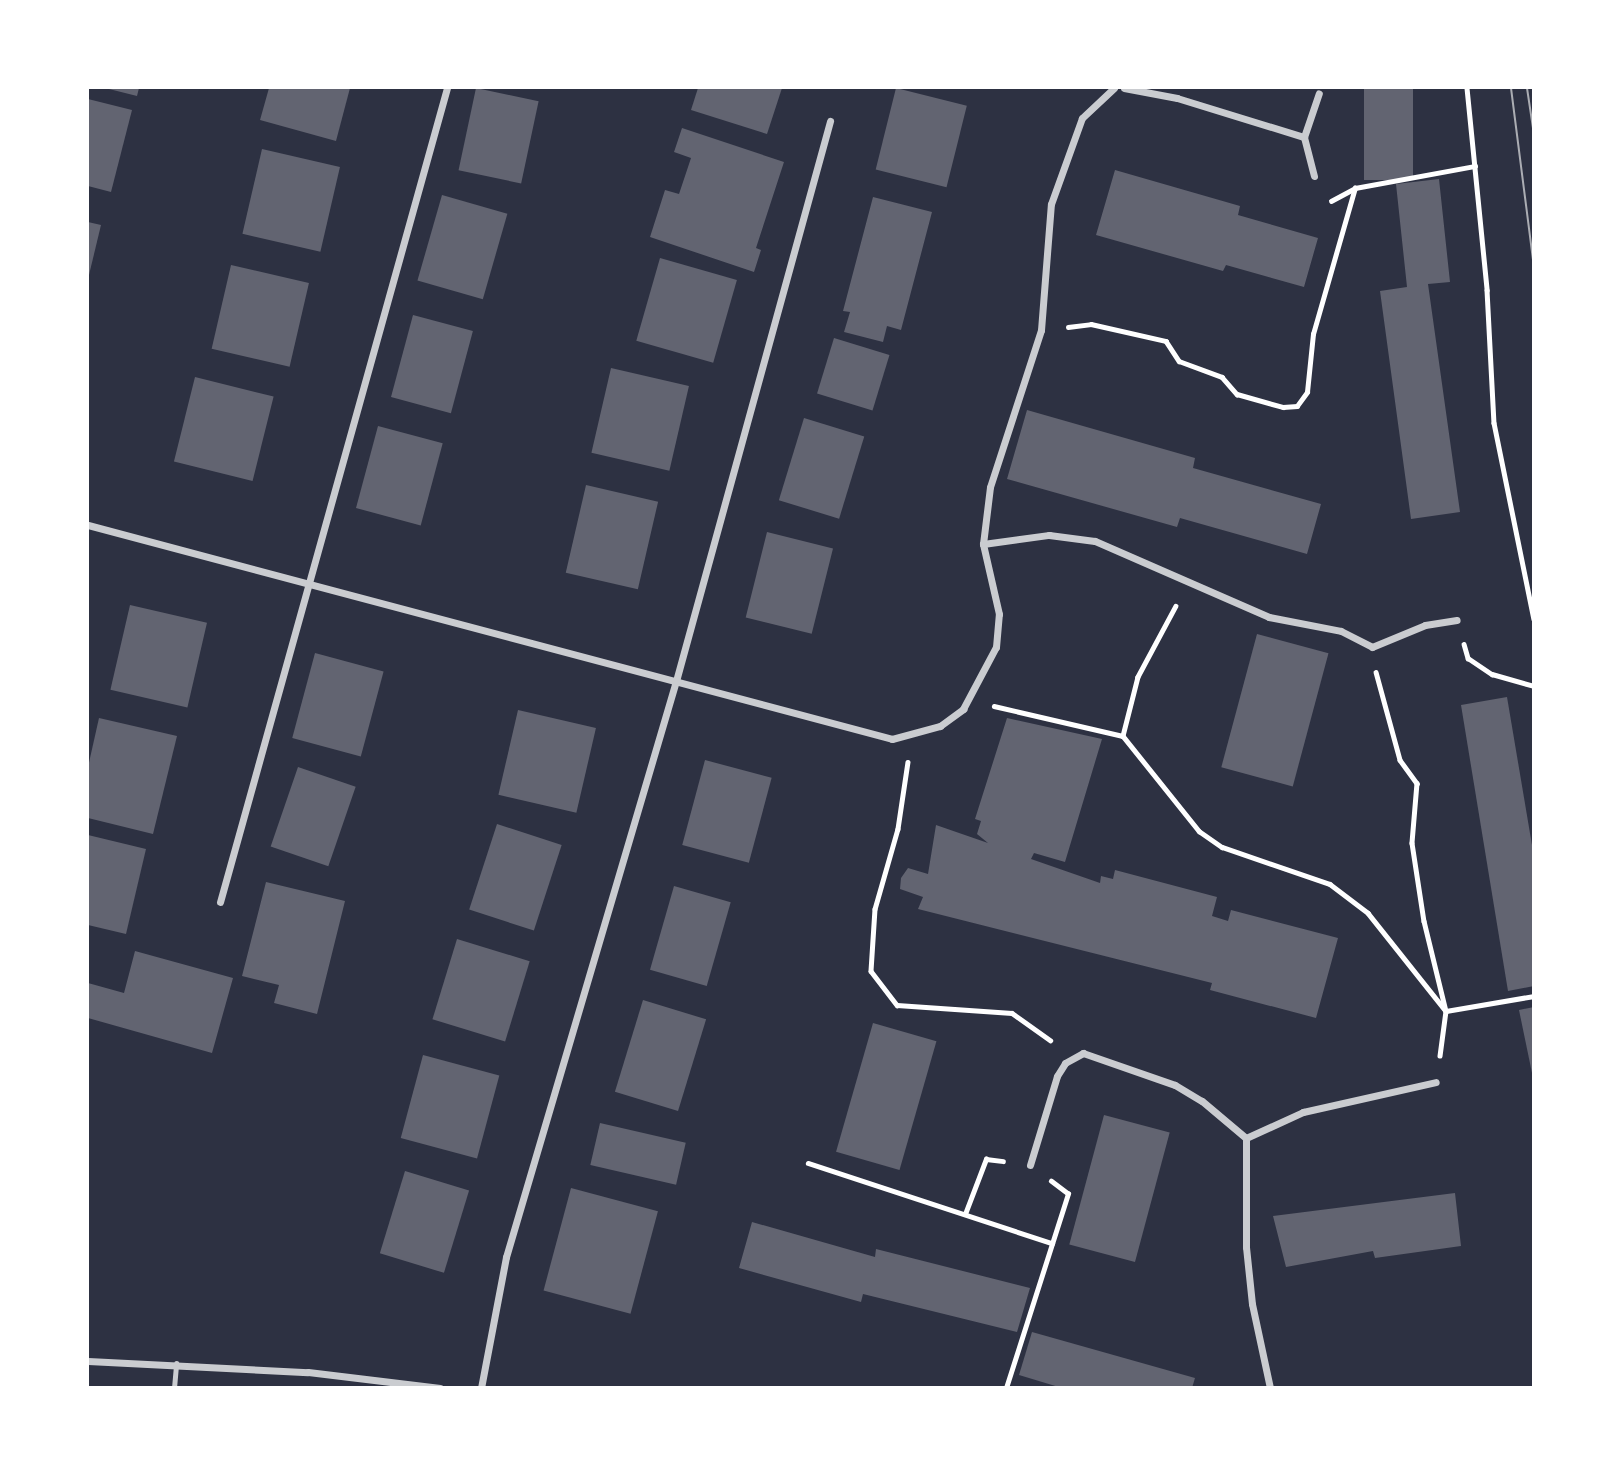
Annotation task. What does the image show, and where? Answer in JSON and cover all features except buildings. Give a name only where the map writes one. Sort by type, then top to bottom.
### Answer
[{"type":"street","points":[[220,902],[447,88]]},
{"type":"street","points":[[88,525],[892,739],[909,737],[940,726],[963,709],[996,647],[999,614],[983,544],[990,487],[1041,330],[1051,204],[1083,118],[1114,88]]},
{"type":"street","points":[[1124,88],[1177,99],[1304,137]]},
{"type":"street","points":[[1314,176],[1304,137],[1319,93]]},
{"type":"street","points":[[481,1388],[506,1257],[676,681],[830,121]]},
{"type":"street","points":[[983,544],[1049,535],[1095,541],[1269,617],[1341,631],[1372,647],[1425,625],[1457,620]]},
{"type":"street","points":[[1030,1165],[1056,1076],[1073,1057],[1096,1056],[1175,1085],[1202,1101],[1246,1138],[1246,1247],[1252,1304],[1270,1388]]},
{"type":"street","points":[[1246,1138],[1303,1112],[1436,1082]]},
{"type":"street","points":[[88,1361],[176,1363],[440,1388]]},
{"type":"lane","points":[[174,1388],[176,1363]]},
{"type":"path","points":[[1467,88],[1494,423],[1534,619]]},
{"type":"path","points":[[1314,176],[1325,204],[1355,188],[1475,166]]},
{"type":"path","points":[[1041,330],[1091,324],[1166,341],[1179,361],[1222,377],[1237,394],[1283,407],[1297,406],[1307,392],[1313,334],[1355,188]]},
{"type":"path","points":[[1123,736],[1138,677],[1153,645],[1194,583]]},
{"type":"path","points":[[1457,620],[1468,658],[1492,674],[1534,686]]},
{"type":"path","points":[[1372,647],[1380,696],[1401,760],[1417,783],[1412,843],[1424,921],[1446,1011],[1436,1082]]},
{"type":"path","points":[[963,709],[993,706],[1123,736],[1199,831],[1222,847],[1330,884],[1368,913],[1446,1011]]},
{"type":"path","points":[[909,737],[905,796],[875,909],[871,971],[897,1005],[1012,1013],[1073,1057]]},
{"type":"path","points":[[1446,1011],[1534,996]]},
{"type":"path","points":[[965,1214],[986,1159],[1030,1165],[1068,1194],[1006,1388]]},
{"type":"path","points":[[808,1163],[1052,1243]]},
{"type":"tram line","points":[[1511,88],[1534,267]]},
{"type":"tram line","points":[[1527,88],[1534,135]]}]
